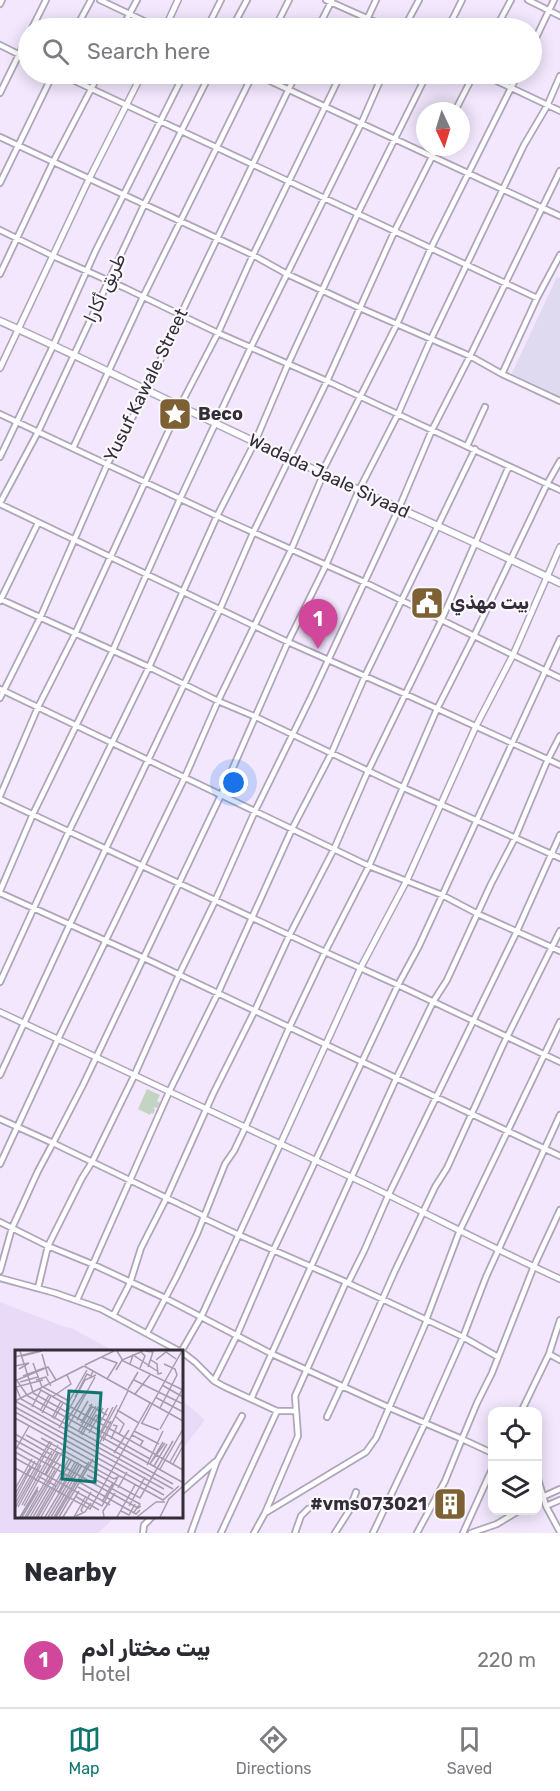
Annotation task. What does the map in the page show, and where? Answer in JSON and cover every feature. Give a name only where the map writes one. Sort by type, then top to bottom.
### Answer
[{"type":"main road","name":"Wadada Jaale Siyaad","points":[[0,321],[560,583]]},
{"type":"street","points":[[37,18],[46,0]]},
{"type":"street","points":[[81,18],[91,0]]},
{"type":"street","points":[[100,0],[138,18]]},
{"type":"street","points":[[128,18],[137,0]]},
{"type":"street","points":[[170,18],[178,0]]},
{"type":"street","points":[[212,18],[221,0]]},
{"type":"street","points":[[237,18],[247,0]]},
{"type":"street","points":[[280,18],[289,0]]},
{"type":"street","points":[[322,18],[329,1],[368,18],[376,0]]},
{"type":"street","points":[[409,18],[419,0]]},
{"type":"street","points":[[453,18],[462,0]]},
{"type":"street","points":[[501,18],[511,0]]},
{"type":"street","points":[[528,0],[560,16]]},
{"type":"street","points":[[542,24],[554,0]]},
{"type":"street","points":[[0,45],[18,54]]},
{"type":"street","points":[[0,93],[18,56]]},
{"type":"street","points":[[0,1271],[12,1228],[221,795],[288,642],[326,565],[359,490],[398,414],[431,339],[524,145],[547,106],[560,76]]},
{"type":"street","points":[[0,183],[48,84]]},
{"type":"street","points":[[81,84],[537,298]]},
{"type":"street","points":[[0,274],[52,162],[94,84]]},
{"type":"street","points":[[0,368],[89,179],[137,84]]},
{"type":"street","points":[[0,457],[87,271],[179,84]]},
{"type":"street","name":"طريق أكارا","points":[[0,504],[38,432],[144,205],[205,84]]},
{"type":"street","points":[[73,448],[143,297],[249,84]]},
{"type":"street","points":[[279,84],[560,216]]},
{"type":"street","name":"Yusuf Kawale Street","points":[[0,698],[2,689],[40,618],[107,465],[147,390],[180,315],[291,84]]},
{"type":"street","points":[[336,84],[253,255],[218,333],[180,406],[75,634],[38,707],[0,798],[560,1062]]},
{"type":"street","points":[[379,84],[250,348],[113,650],[33,814],[0,892],[362,1060],[396,1079],[560,1156]]},
{"type":"street","points":[[0,982],[69,831],[149,667],[217,516],[255,442],[288,364],[358,213],[422,84]]},
{"type":"street","points":[[460,102],[469,84]]},
{"type":"street","points":[[505,84],[560,111]]},
{"type":"street","points":[[0,1164],[291,550],[323,475],[322,472],[513,84]]},
{"type":"street","points":[[0,138],[253,255],[287,274],[360,308],[470,356],[560,401]]},
{"type":"street","points":[[0,1075],[220,609],[253,533],[327,381],[395,230],[433,157]]},
{"type":"street","points":[[38,1288],[48,1246],[134,1076],[255,811],[399,508],[432,430],[560,171]]},
{"type":"street","points":[[0,230],[250,348],[360,396],[560,489]]},
{"type":"street","points":[[502,374],[537,298],[560,255]]},
{"type":"street","points":[[467,446],[485,407]]},
{"type":"street","points":[[0,414],[253,533],[364,582],[560,678]]},
{"type":"street","points":[[77,1300],[169,1092],[218,993],[292,829],[331,754],[365,676],[475,449]]},
{"type":"street","points":[[147,1333],[177,1276],[225,1164],[245,1128],[325,952],[369,866],[437,709],[560,461]]},
{"type":"street","points":[[114,1314],[130,1283],[141,1248],[290,934],[334,849],[368,771],[441,621],[509,466]]},
{"type":"street","points":[[0,504],[288,642],[560,765]]},
{"type":"street","points":[[38,523],[0,600],[113,650],[404,788],[560,858]]},
{"type":"street","points":[[182,1350],[201,1317],[361,967],[407,880],[476,726],[513,655],[560,547]]},
{"type":"street","points":[[214,1381],[560,639]]},
{"type":"street","points":[[2,689],[369,866],[442,895],[560,951]]},
{"type":"street","points":[[251,1399],[396,1079],[433,1002],[447,980],[515,838],[560,736]]},
{"type":"street","points":[[254,1533],[298,1436],[295,1396],[560,836]]},
{"type":"street","points":[[327,1417],[340,1389],[344,1386],[422,1213],[447,1168],[507,1037],[560,931]]},
{"type":"street","points":[[0,1012],[560,1279]]},
{"type":"street","points":[[264,1513],[366,1452],[373,1444],[427,1320],[460,1230],[560,1022]]},
{"type":"street","points":[[373,1533],[425,1423],[463,1337],[486,1277],[560,1115]]},
{"type":"street","points":[[0,1119],[239,1235],[347,1282],[463,1337],[498,1356]]},
{"type":"street","points":[[417,1533],[445,1481],[492,1373],[534,1266],[560,1210]]},
{"type":"street","points":[[0,1222],[165,1299],[272,1354],[488,1451]]},
{"type":"street","points":[[0,1278],[77,1300],[114,1314],[177,1350]]},
{"type":"street","points":[[523,1407],[549,1354],[559,1324]]},
{"type":"street","points":[[183,1353],[214,1381],[277,1411],[295,1411]]},
{"type":"street","points":[[549,1354],[560,1360]]},
{"type":"street","points":[[221,1533],[277,1411]]},
{"type":"street","points":[[191,1533],[217,1461],[242,1416]]},
{"type":"street","points":[[183,1490],[217,1461]]},
{"type":"street","points":[[463,1533],[488,1477]]},
{"type":"street","points":[[544,1497],[560,1486]]},
{"type":"street","points":[[334,1533],[349,1511],[356,1492]]},
{"type":"street","points":[[542,1492],[546,1506],[560,1532]]},
{"type":"street","points":[[546,1506],[560,1500]]},
{"type":"street","points":[[295,1533],[302,1516],[308,1509]]},
{"type":"street","points":[[471,1533],[497,1524],[512,1515]]},
{"type":"street","points":[[143,1533],[144,1525],[151,1518]]},
{"type":"shaded area","points":[[557,277],[560,278],[560,398],[511,375]]},
{"type":"shaded area","points":[[0,1302],[71,1328],[112,1350],[15,1350],[15,1518],[114,1518],[98,1533],[0,1533]]},
{"type":"shaded area","points":[[183,1401],[205,1420],[183,1449]]},
{"type":"green space","points":[[147,1089],[160,1095],[157,1101],[160,1103],[157,1108],[154,1107],[153,1114],[150,1115],[138,1109]]},
{"type":"place","name":"Beco","points":[[175,414]]},
{"type":"place","name":"بيت مهذي","points":[[427,603]]},
{"type":"place","name":"بيت مختار ادم","points":[[318,649]]},
{"type":"place","name":"#vms073021","points":[[450,1504]]}]
